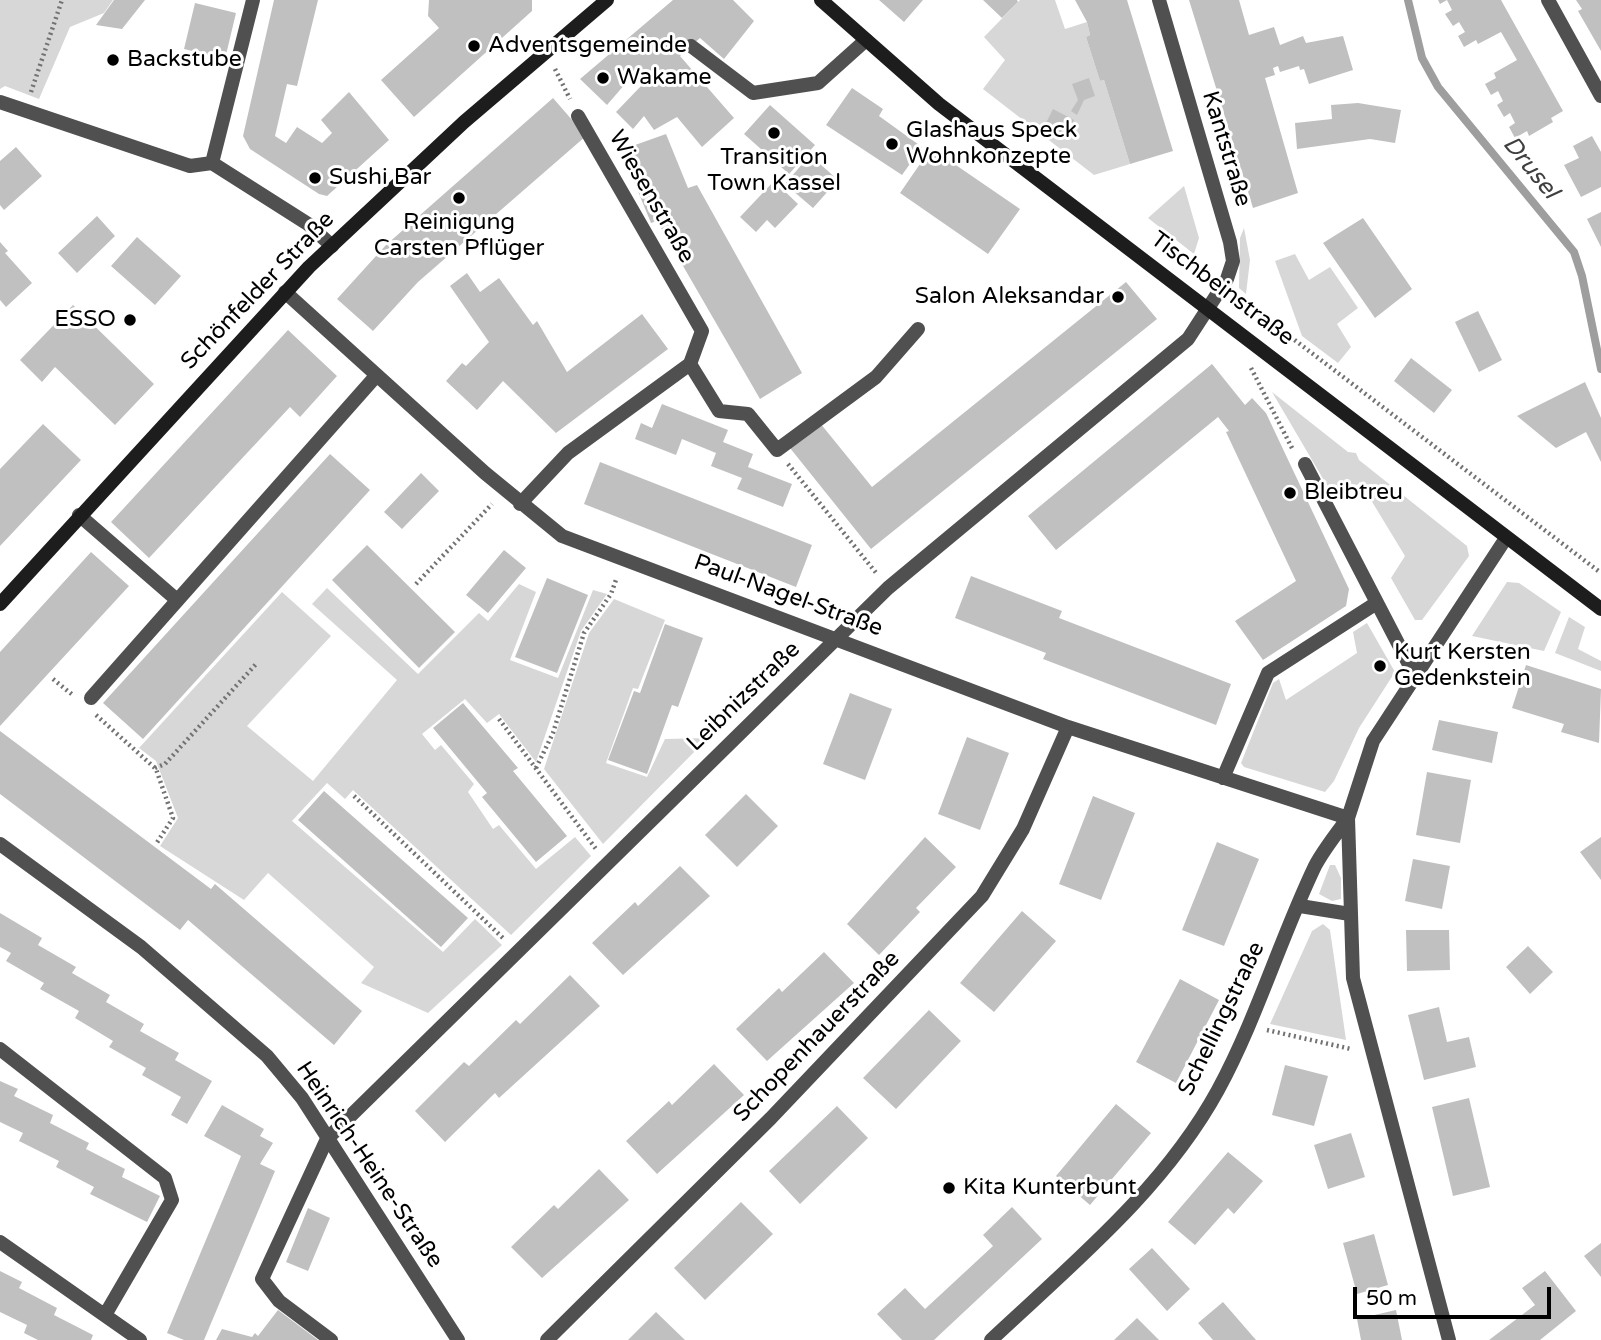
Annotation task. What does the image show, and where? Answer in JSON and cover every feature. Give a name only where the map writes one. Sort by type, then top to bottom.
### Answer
[{"type":"main road","name":"Schönfelder Straße","points":[[0,604],[285,292],[464,122],[607,0]]},
{"type":"main road","name":"Tischbeinstraße","points":[[821,0],[939,104],[1209,307],[1601,609]]},
{"type":"street","points":[[212,163],[253,0]]},
{"type":"street","name":"Kantstraße","points":[[1158,0],[1230,242],[1233,261],[1227,279],[1209,307]]},
{"type":"street","points":[[1548,0],[1601,96]]},
{"type":"street","points":[[691,46],[753,93],[818,83],[866,40]]},
{"type":"street","points":[[0,102],[191,166],[212,163],[309,224],[332,246]]},
{"type":"street","name":"Wiesenstraße","points":[[578,116],[702,331],[690,364]]},
{"type":"street","name":"Paul-Nagel-Straße","points":[[285,292],[520,504],[562,536],[1068,727],[1348,818]]},
{"type":"street","name":"Leibnizstraße","points":[[327,1139],[888,588],[1188,339],[1209,307]]},
{"type":"street","points":[[520,504],[568,453],[690,364],[719,411],[748,414],[777,450],[876,377],[918,329]]},
{"type":"street","points":[[88,701],[376,376]]},
{"type":"street","points":[[1305,464],[1415,676]]},
{"type":"street","points":[[79,515],[177,600]]},
{"type":"street","points":[[1449,1340],[1353,978],[1348,818],[1373,741],[1507,538]]},
{"type":"street","points":[[1223,778],[1268,673],[1376,604]]},
{"type":"street","name":"Schopenhauerstraße","points":[[547,1340],[780,1109],[982,897],[1023,829],[1068,727]]},
{"type":"street","name":"Schellingstraße","points":[[991,1340],[1116,1223],[1177,1151],[1217,1091],[1249,1026],[1316,865],[1348,818]]},
{"type":"street","name":"Heinrich-Heine-Straße","points":[[0,844],[141,947],[267,1056],[302,1098],[458,1340]]},
{"type":"street","points":[[1300,906],[1350,914]]},
{"type":"street","points":[[0,1049],[165,1178],[172,1200],[105,1315]]},
{"type":"street","points":[[327,1139],[262,1279],[279,1301],[331,1340]]},
{"type":"street","points":[[0,1242],[140,1340]]},
{"type":"path","points":[[24,111],[62,0]]},
{"type":"path","name":"Wiesenstraße","points":[[547,52],[578,116]]},
{"type":"path","points":[[1242,300],[1601,573]]},
{"type":"path","points":[[1254,372],[1296,456],[1305,464]]},
{"type":"path","points":[[777,450],[888,588]]},
{"type":"path","points":[[416,584],[505,490]]},
{"type":"path","points":[[536,768],[553,733],[584,633],[611,594],[624,560]]},
{"type":"path","points":[[155,768],[165,764],[257,663]]},
{"type":"path","points":[[53,679],[88,701]]},
{"type":"path","points":[[94,714],[155,768],[173,818],[156,844]]},
{"type":"path","points":[[499,719],[607,864]]},
{"type":"path","points":[[354,796],[518,952]]},
{"type":"path","points":[[1249,1026],[1352,1049],[1371,1041]]},
{"type":"shaded area","points":[[0,0],[113,0],[104,13],[70,27],[39,99],[5,86],[0,89]]},
{"type":"shaded area","points":[[1020,0],[1055,0],[1065,29],[1087,22],[1090,35],[1086,37],[1100,81],[1104,80],[1130,164],[1094,175],[983,89],[1005,60],[984,37]]},
{"type":"shaded area","points":[[1184,186],[1199,238],[1194,254],[1148,218]]},
{"type":"shaded area","points":[[1244,228],[1250,260],[1246,294],[1239,288],[1240,238]]},
{"type":"shaded area","points":[[1295,254],[1309,280],[1330,267],[1358,308],[1337,324],[1351,347],[1338,363],[1302,336],[1275,261]]},
{"type":"shaded area","points":[[1272,392],[1348,452],[1356,453],[1359,460],[1467,546],[1469,556],[1422,620],[1415,620],[1391,578],[1405,556],[1360,482],[1354,488],[1332,494]]},
{"type":"shaded area","points":[[1507,582],[1519,583],[1561,612],[1544,651],[1472,636]]},
{"type":"shaded area","points":[[519,584],[536,592],[510,660],[558,678],[593,590],[607,594],[581,631],[536,762],[499,714],[487,723],[465,699],[422,734],[435,750],[441,745],[474,784],[468,792],[493,829],[499,825],[536,869],[575,837],[591,856],[511,935],[353,790],[345,799],[327,783],[292,821],[443,952],[475,919],[502,945],[428,1013],[361,983],[374,967],[268,873],[244,900],[160,846],[178,818],[156,761],[139,748],[282,592],[331,636],[247,726],[313,781],[397,680],[312,604],[327,588],[418,674],[479,613],[488,621]]},
{"type":"shaded area","points":[[614,599],[665,620],[638,689],[633,688],[606,763],[647,777],[665,739],[708,738],[603,844],[544,769],[589,633]]},
{"type":"shaded area","points":[[1569,617],[1585,627],[1578,649],[1601,661],[1601,671],[1555,653]]},
{"type":"shaded area","points":[[1367,623],[1395,672],[1359,728],[1334,781],[1325,792],[1244,767],[1241,763],[1273,683],[1279,679],[1286,700],[1357,653],[1353,632]]},
{"type":"shaded area","points":[[1330,865],[1335,865],[1341,878],[1341,899],[1332,901],[1319,894]]},
{"type":"shaded area","points":[[1323,924],[1330,930],[1346,1040],[1270,1024],[1312,931]]},
{"type":"building","points":[[114,0],[145,0],[122,29],[96,25]]},
{"type":"building","points":[[274,0],[318,0],[297,86],[287,84],[275,136],[286,143],[297,127],[322,143],[332,133],[321,120],[349,92],[389,140],[327,196],[319,194],[250,149],[243,136]]},
{"type":"building","points":[[429,0],[532,0],[532,11],[414,117],[381,80],[439,28],[428,16]]},
{"type":"building","points":[[673,0],[733,0],[754,21],[724,59],[700,38],[680,56],[734,118],[702,147],[677,117],[654,130],[644,116],[633,129],[616,112],[641,86],[632,76],[607,105],[580,79]]},
{"type":"building","points":[[879,0],[923,0],[904,22]]},
{"type":"building","points":[[983,0],[1017,0],[1018,2],[1002,18]]},
{"type":"building","points":[[1075,0],[1127,0],[1173,151],[1130,164],[1104,80],[1100,81],[1086,37],[1090,35],[1087,22]]},
{"type":"building","points":[[1189,0],[1239,0],[1249,35],[1274,27],[1280,45],[1303,36],[1306,43],[1343,36],[1353,70],[1309,84],[1304,69],[1300,70],[1299,66],[1280,72],[1278,66],[1273,68],[1275,75],[1265,78],[1298,193],[1253,208]]},
{"type":"building","points":[[1447,0],[1501,0],[1563,111],[1551,118],[1553,122],[1529,136],[1527,131],[1515,138],[1509,127],[1515,123],[1510,113],[1504,117],[1497,105],[1503,101],[1498,91],[1491,95],[1485,84],[1496,78],[1494,73],[1517,60],[1501,32],[1478,44],[1476,40],[1464,47],[1458,36],[1465,32],[1459,22],[1453,26],[1445,14],[1452,10]]},
{"type":"building","points":[[1576,0],[1601,0],[1601,51],[1578,11],[1582,9]]},
{"type":"building","points":[[195,3],[236,13],[225,59],[184,49]]},
{"type":"building","points":[[1089,78],[1095,96],[1084,100],[1077,115],[1071,111],[1078,100],[1072,84]]},
{"type":"building","points":[[852,88],[883,109],[879,116],[922,147],[902,175],[826,125]]},
{"type":"building","points":[[553,98],[586,136],[418,282],[373,331],[337,299],[386,245]]},
{"type":"building","points":[[1358,103],[1401,110],[1395,143],[1370,139],[1297,149],[1295,123],[1332,119],[1331,105]]},
{"type":"building","points":[[770,105],[815,145],[789,174],[744,134]]},
{"type":"building","points":[[1053,109],[1074,120],[1067,136],[1045,125]]},
{"type":"building","points":[[666,134],[688,188],[697,185],[802,373],[760,399],[657,221],[651,223],[621,150]]},
{"type":"building","points":[[1592,136],[1601,152],[1601,187],[1581,197],[1564,165],[1579,158],[1573,146]]},
{"type":"building","points":[[16,147],[42,176],[4,210],[0,205],[0,161]]},
{"type":"building","points":[[931,148],[1020,209],[988,254],[900,193]]},
{"type":"building","points":[[810,155],[838,180],[813,208],[785,184]]},
{"type":"building","points":[[774,181],[798,204],[775,228],[767,220],[756,232],[740,217]]},
{"type":"building","points":[[1601,212],[1601,247],[1587,219]]},
{"type":"building","points":[[97,216],[115,236],[77,273],[58,253]]},
{"type":"building","points":[[1363,218],[1412,289],[1375,318],[1323,243]]},
{"type":"building","points":[[137,237],[181,276],[155,305],[111,266]]},
{"type":"building","points":[[0,242],[8,251],[5,253],[32,283],[6,307],[0,300]]},
{"type":"building","points":[[467,273],[480,292],[499,278],[533,325],[537,321],[567,372],[642,314],[668,349],[556,433],[503,381],[477,410],[446,381],[462,363],[466,366],[489,342],[450,286]]},
{"type":"building","points":[[1126,282],[1157,319],[871,549],[790,448],[820,423],[872,487]]},
{"type":"building","points":[[73,305],[154,384],[115,425],[55,367],[42,382],[20,360]]},
{"type":"building","points":[[1478,311],[1502,360],[1479,372],[1455,322]]},
{"type":"building","points":[[288,330],[337,376],[300,417],[290,407],[149,558],[111,522]]},
{"type":"building","points":[[1411,358],[1452,390],[1434,413],[1394,381]]},
{"type":"building","points":[[1212,364],[1245,405],[1252,398],[1266,413],[1349,589],[1346,606],[1263,660],[1235,621],[1296,581],[1226,432],[1229,431],[1218,417],[1056,550],[1028,516]]},
{"type":"building","points":[[1585,382],[1601,418],[1601,462],[1586,432],[1556,448],[1517,416]]},
{"type":"building","points":[[662,404],[728,430],[723,442],[753,454],[748,467],[792,484],[783,507],[737,489],[742,478],[711,466],[716,453],[682,439],[676,455],[635,439],[641,423],[652,428]]},
{"type":"building","points":[[43,424],[81,460],[0,546],[0,469]]},
{"type":"building","points":[[330,454],[370,490],[143,739],[103,703]]},
{"type":"building","points":[[600,462],[812,545],[796,587],[584,504]]},
{"type":"building","points":[[421,473],[439,491],[402,529],[384,512]]},
{"type":"building","points":[[367,545],[455,632],[419,668],[332,580]]},
{"type":"building","points":[[504,550],[526,568],[488,613],[466,595]]},
{"type":"building","points":[[91,552],[129,586],[0,726],[0,652]]},
{"type":"building","points":[[971,576],[1062,611],[1059,618],[1231,684],[1216,725],[1043,659],[1046,653],[955,618]]},
{"type":"building","points":[[547,578],[588,595],[557,673],[515,657]]},
{"type":"building","points":[[665,624],[703,638],[678,707],[672,705],[647,774],[608,760],[634,691],[640,693]]},
{"type":"building","points":[[1526,665],[1601,689],[1599,743],[1561,732],[1564,724],[1512,708]]},
{"type":"building","points":[[850,693],[892,709],[865,780],[823,764]]},
{"type":"building","points":[[463,703],[518,768],[513,771],[567,836],[536,862],[482,797],[487,793],[433,728]]},
{"type":"building","points":[[1439,720],[1498,732],[1492,763],[1432,750]]},
{"type":"building","points":[[0,731],[211,889],[215,884],[362,1011],[334,1045],[188,920],[180,930],[0,794]]},
{"type":"building","points":[[967,737],[1009,753],[980,830],[938,814]]},
{"type":"building","points":[[1427,772],[1471,780],[1460,843],[1416,835]]},
{"type":"building","points":[[324,791],[468,918],[441,947],[298,820]]},
{"type":"building","points":[[746,794],[778,826],[737,867],[705,835]]},
{"type":"building","points":[[1093,796],[1135,813],[1101,900],[1059,884]]},
{"type":"building","points":[[925,837],[956,867],[916,908],[920,912],[879,955],[847,924]]},
{"type":"building","points":[[1601,837],[1601,880],[1580,852]]},
{"type":"building","points":[[1217,842],[1259,859],[1224,946],[1182,930]]},
{"type":"building","points":[[1413,859],[1450,866],[1442,909],[1405,901]]},
{"type":"building","points":[[680,866],[710,896],[623,975],[592,943],[635,902],[638,906]]},
{"type":"building","points":[[1022,911],[1056,941],[994,1012],[960,983]]},
{"type":"building","points":[[0,913],[42,938],[38,945],[76,967],[72,973],[110,995],[106,1002],[144,1024],[140,1031],[179,1053],[175,1060],[212,1081],[187,1124],[171,1115],[181,1097],[142,1075],[146,1068],[109,1047],[113,1041],[75,1018],[79,1011],[40,989],[44,983],[6,961],[11,953],[0,947]]},
{"type":"building","points":[[1406,930],[1449,930],[1450,970],[1407,971]]},
{"type":"building","points":[[1528,946],[1553,972],[1530,994],[1506,967]]},
{"type":"building","points":[[824,952],[854,983],[767,1061],[736,1029],[779,988],[782,992]]},
{"type":"building","points":[[570,975],[600,1006],[499,1098],[495,1093],[445,1142],[415,1111],[464,1062],[469,1066],[516,1020],[520,1024]]},
{"type":"building","points":[[1180,979],[1219,1000],[1176,1083],[1136,1062]]},
{"type":"building","points":[[1439,1007],[1447,1042],[1469,1037],[1476,1067],[1424,1080],[1408,1015]]},
{"type":"building","points":[[929,1010],[961,1041],[896,1109],[863,1078]]},
{"type":"building","points":[[714,1064],[744,1095],[657,1174],[626,1141],[669,1101],[672,1105]]},
{"type":"building","points":[[1285,1065],[1328,1076],[1314,1126],[1272,1115]]},
{"type":"building","points":[[0,1081],[18,1089],[14,1096],[53,1115],[50,1123],[89,1143],[86,1149],[125,1169],[122,1177],[160,1196],[147,1222],[90,1194],[94,1187],[56,1167],[59,1161],[19,1141],[23,1133],[0,1122]]},
{"type":"building","points":[[1469,1098],[1490,1187],[1453,1196],[1432,1107]]},
{"type":"building","points":[[1116,1104],[1151,1133],[1090,1205],[1056,1176]]},
{"type":"building","points":[[222,1105],[264,1129],[260,1136],[273,1143],[260,1164],[275,1171],[204,1340],[184,1340],[167,1333],[241,1156],[204,1136]]},
{"type":"building","points":[[837,1106],[868,1138],[800,1204],[769,1171]]},
{"type":"building","points":[[1351,1133],[1365,1177],[1328,1189],[1314,1145]]},
{"type":"building","points":[[1228,1152],[1263,1181],[1234,1214],[1228,1208],[1195,1245],[1168,1222]]},
{"type":"building","points":[[599,1169],[629,1200],[542,1278],[511,1247],[554,1205],[558,1209]]},
{"type":"building","points":[[741,1202],[773,1234],[705,1300],[674,1268]]},
{"type":"building","points":[[1012,1207],[1042,1239],[934,1340],[902,1340],[877,1314],[905,1288],[925,1309],[993,1246],[983,1235]]},
{"type":"building","points":[[308,1208],[330,1218],[308,1271],[286,1262]]},
{"type":"building","points":[[1374,1234],[1388,1285],[1357,1294],[1343,1243]]},
{"type":"building","points":[[1601,1243],[1601,1277],[1584,1256]]},
{"type":"building","points":[[1152,1248],[1190,1289],[1167,1311],[1129,1269]]},
{"type":"building","points":[[0,1271],[22,1282],[19,1288],[57,1308],[54,1315],[93,1335],[91,1340],[38,1340],[24,1333],[27,1325],[0,1312]]},
{"type":"building","points":[[1545,1271],[1576,1311],[1540,1340],[1489,1340],[1535,1305],[1522,1288]]},
{"type":"building","points":[[1223,1302],[1256,1340],[1213,1340],[1198,1323]]},
{"type":"building","points":[[278,1310],[318,1340],[216,1340],[222,1329],[252,1337],[255,1333],[258,1336]]},
{"type":"building","points":[[1396,1310],[1402,1340],[1361,1340],[1357,1319]]},
{"type":"building","points":[[656,1312],[685,1340],[628,1340]]},
{"type":"building","points":[[1137,1318],[1159,1340],[1114,1340]]},
{"type":"waterway","name":"Drusel","points":[[1408,0],[1422,58],[1438,87],[1574,252],[1582,276],[1601,369]]},
{"type":"place","name":"Adventsgemeinde","points":[[474,46]]},
{"type":"place","name":"Backstube","points":[[113,60]]},
{"type":"place","name":"Wakame","points":[[603,78]]},
{"type":"place","name":"Transition Town Kassel","points":[[774,133]]},
{"type":"place","name":"Glashaus Speck Wohnkonzepte","points":[[892,144]]},
{"type":"place","name":"Sushi Bar","points":[[315,178]]},
{"type":"place","name":"Reinigung Carsten Pflüger","points":[[459,198]]},
{"type":"place","name":"Salon Aleksandar","points":[[1118,297]]},
{"type":"place","name":"ESSO","points":[[130,320]]},
{"type":"place","name":"Bleibtreu","points":[[1290,493]]},
{"type":"place","name":"Kurt Kersten Gedenkstein","points":[[1380,666]]},
{"type":"place","name":"Kita Kunterbunt","points":[[949,1188]]}]
